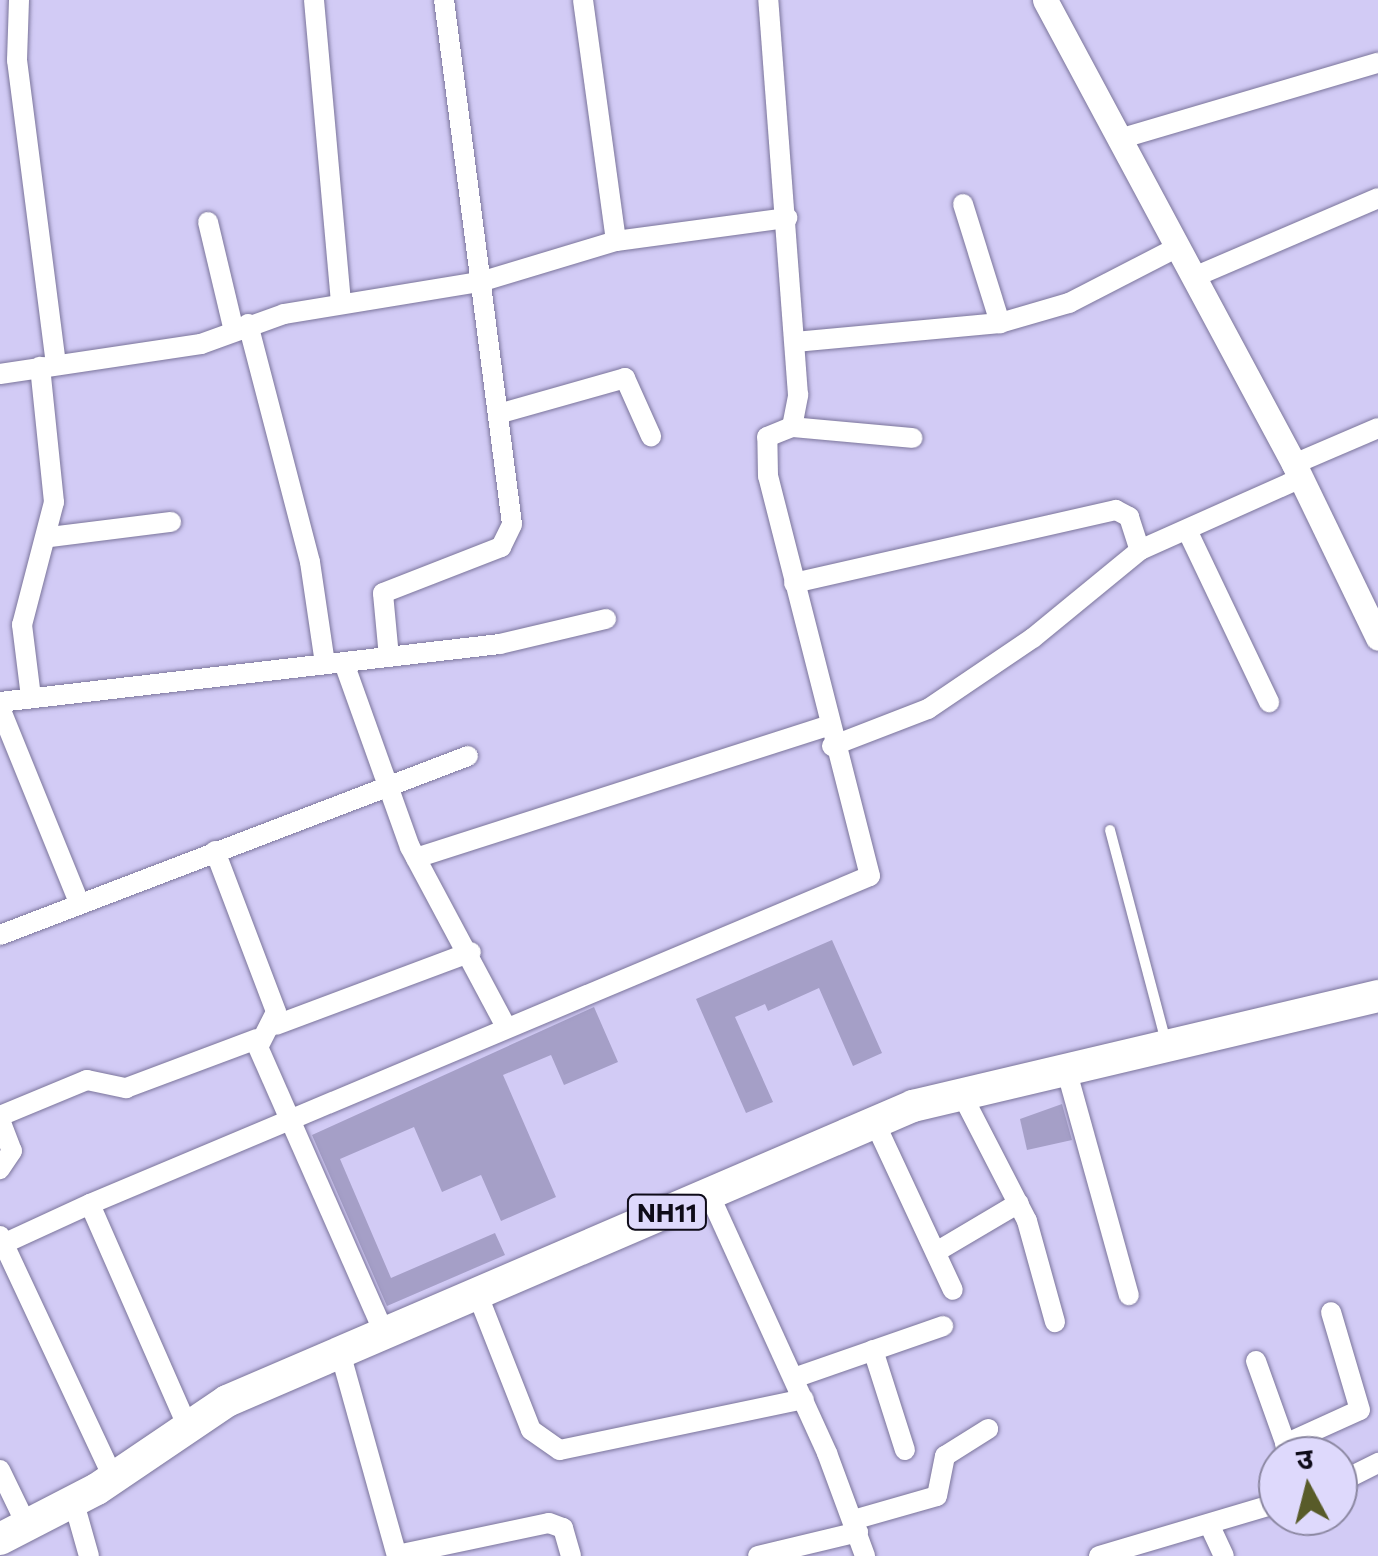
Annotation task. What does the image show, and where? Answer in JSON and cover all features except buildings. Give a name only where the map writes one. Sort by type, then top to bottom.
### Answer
[{"type":"highway","name":"NH11","points":[[14,1533],[114,1479],[186,1423],[340,1352],[875,1122],[960,1092],[1065,1065],[1378,996]]},
{"type":"street","points":[[20,0],[16,60],[48,366],[54,502],[50,536],[22,625],[32,697]]},
{"type":"street","points":[[314,0],[341,301]]},
{"type":"street","points":[[389,657],[384,593],[508,542],[498,414],[444,0]]},
{"type":"street","points":[[583,0],[616,241]]},
{"type":"street","points":[[768,0],[795,342],[792,427]]},
{"type":"street","points":[[1044,0],[1371,608],[1378,638]]},
{"type":"street","points":[[1119,139],[1378,63]]},
{"type":"street","points":[[1194,278],[1378,198]]},
{"type":"street","points":[[963,204],[1000,323]]},
{"type":"street","points":[[0,374],[201,344],[241,328],[341,301],[480,282],[616,241],[787,218]]},
{"type":"street","points":[[208,222],[310,562],[334,664],[388,784],[416,858],[471,952],[506,1028]]},
{"type":"street","points":[[795,342],[1000,323],[1069,303],[1178,247]]},
{"type":"street","points":[[498,414],[625,378],[651,436]]},
{"type":"street","points":[[114,1479],[1,1240],[292,1124],[506,1028],[870,876],[830,736],[765,447],[773,431],[792,427],[913,438]]},
{"type":"street","points":[[416,858],[928,709],[1033,638],[1140,550],[1187,530],[1378,428]]},
{"type":"street","points":[[794,584],[1116,510],[1129,517],[1140,550]]},
{"type":"street","points":[[50,536],[172,522]]},
{"type":"street","points":[[1187,530],[1269,702]]},
{"type":"street","points":[[79,903],[0,705],[32,697],[500,644],[606,619]]},
{"type":"street","points":[[0,626],[22,625]]},
{"type":"street","points":[[0,935],[468,756]]},
{"type":"street","points":[[216,851],[276,1025]]},
{"type":"street","points":[[0,1168],[12,1150],[0,1118],[86,1080],[126,1088],[257,1039],[276,1025],[471,952]]},
{"type":"street","points":[[257,1039],[384,1333]]},
{"type":"street","points":[[1065,1065],[1129,1295]]},
{"type":"street","points":[[960,1092],[1019,1203],[1055,1322]]},
{"type":"street","points":[[875,1122],[953,1290]]},
{"type":"street","points":[[709,1194],[804,1399],[865,1556]]},
{"type":"street","points":[[936,1252],[1019,1203]]},
{"type":"street","points":[[90,1204],[186,1423]]},
{"type":"street","points":[[477,1293],[531,1430],[560,1450],[804,1399]]},
{"type":"street","points":[[1313,1436],[1360,1410],[1331,1312]]},
{"type":"street","points":[[794,1378],[943,1326]]},
{"type":"street","points":[[873,1350],[905,1450]]},
{"type":"street","points":[[340,1352],[397,1556],[549,1523],[564,1528],[572,1556]]},
{"type":"street","points":[[1256,1361],[1283,1436]]},
{"type":"street","points":[[758,1556],[937,1496],[946,1456],[988,1429]]},
{"type":"street","points":[[0,1470],[14,1533]]},
{"type":"street","points":[[74,1502],[88,1556]]},
{"type":"street","points":[[1099,1556],[1258,1509]]},
{"type":"street","points":[[1208,1524],[1224,1556]]},
{"type":"lane","points":[[1110,830],[1166,1044]]}]
